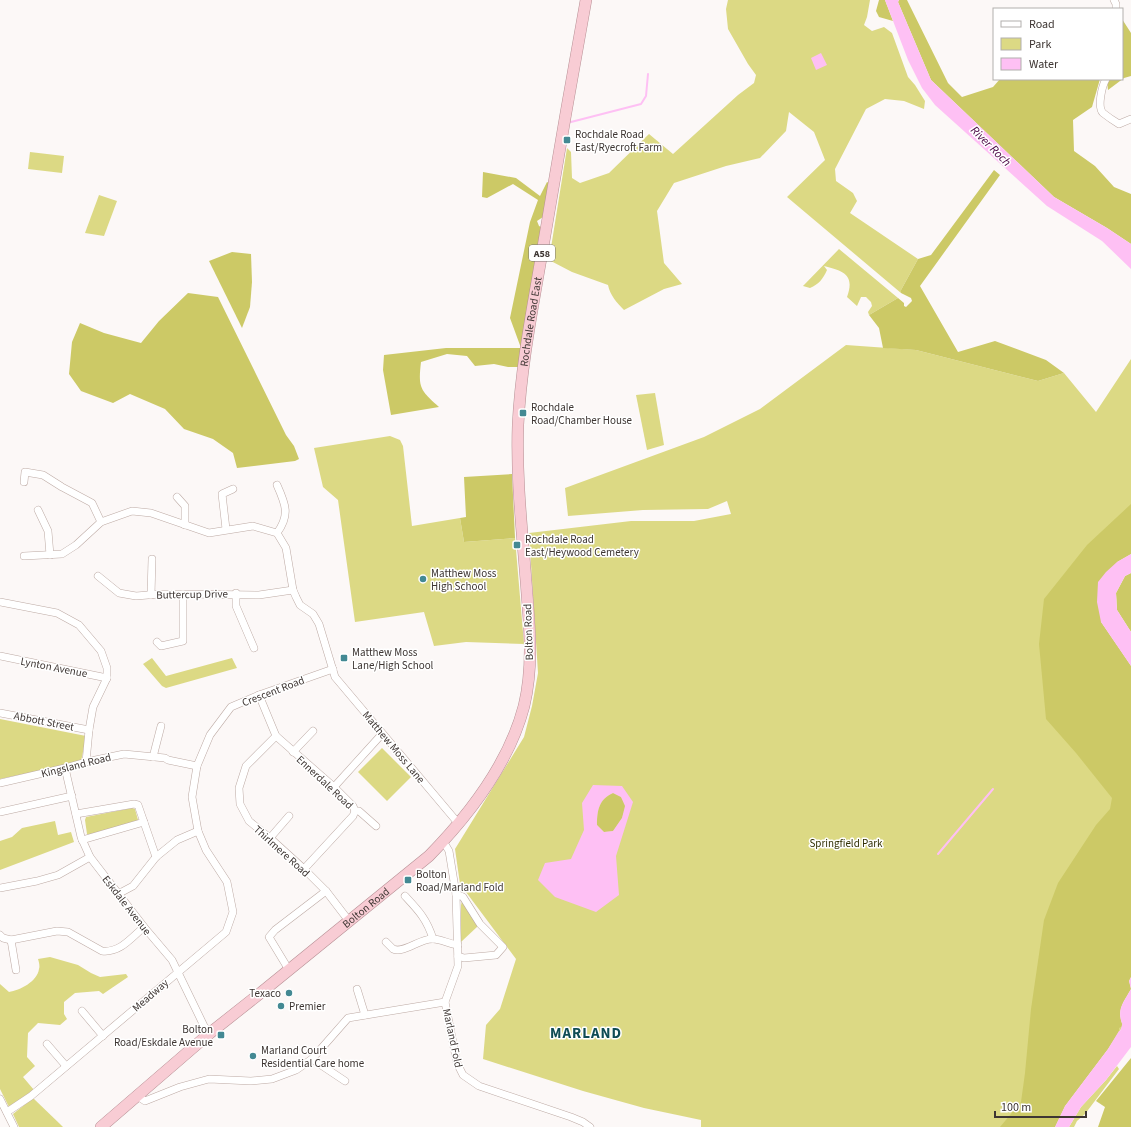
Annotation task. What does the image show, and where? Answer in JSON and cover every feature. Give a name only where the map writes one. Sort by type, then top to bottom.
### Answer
[{"type":"highway","name":"Rochdale Road East","points":[[521,528],[517,477],[520,392],[527,335],[586,0]]},
{"type":"highway","name":"Bolton Road","points":[[100,1127],[210,1033],[424,860],[458,823],[488,784],[507,752],[516,732],[525,700],[528,680],[530,647],[526,578],[521,528]]},
{"type":"street","points":[[1106,80],[1102,87],[1102,112],[1119,124],[1131,119]]},
{"type":"street","points":[[24,482],[25,472],[43,475],[92,503],[101,522]]},
{"type":"street","points":[[277,485],[282,497],[286,516],[277,533]]},
{"type":"street","points":[[226,529],[222,494],[233,489]]},
{"type":"street","points":[[178,496],[185,506],[185,524]]},
{"type":"street","points":[[38,510],[48,531],[50,555]]},
{"type":"street","points":[[24,556],[62,554],[76,545],[101,522],[132,511],[151,513],[209,533],[226,529],[252,526],[277,533],[286,548],[293,590]]},
{"type":"street","points":[[151,595],[152,559]]},
{"type":"street","name":"Buttercup Drive","points":[[98,576],[119,593],[136,596],[236,593],[259,595],[293,590]]},
{"type":"street","name":"Matthew Moss Lane","points":[[293,590],[300,605],[313,614],[319,624],[335,677],[458,823]]},
{"type":"street","points":[[236,593],[236,606],[254,648]]},
{"type":"street","points":[[157,642],[161,646],[183,641],[183,594]]},
{"type":"street","points":[[0,602],[57,614],[79,625],[101,651],[107,668],[107,678],[93,707],[86,762]]},
{"type":"street","name":"Lynton Avenue","points":[[0,656],[107,678]]},
{"type":"street","name":"Crescent Road","points":[[178,971],[226,932],[233,912],[227,882],[206,850],[198,831],[192,797],[197,766],[210,735],[232,707],[259,695],[333,669]]},
{"type":"street","name":"Ennerdale Road","points":[[259,695],[276,736],[334,787],[353,806],[355,811],[359,811],[376,826]]},
{"type":"street","name":"Abbott Street","points":[[0,713],[89,730]]},
{"type":"street","points":[[153,757],[161,726]]},
{"type":"street","name":"Ennerdale Road","points":[[293,752],[313,731]]},
{"type":"street","points":[[334,787],[382,734]]},
{"type":"street","name":"Thirlmere Road","points":[[276,736],[246,766],[239,788],[240,804],[249,821],[304,869],[326,891],[349,921]]},
{"type":"street","name":"Kingsland Road","points":[[0,783],[124,754],[166,758],[168,760],[197,766]]},
{"type":"street","name":"Eskdale Avenue","points":[[65,768],[82,840],[90,857],[144,927],[172,960],[204,1026],[210,1033]]},
{"type":"street","points":[[0,812],[72,796]]},
{"type":"street","points":[[76,814],[134,804],[138,805],[156,857]]},
{"type":"street","points":[[304,869],[353,816],[355,811]]},
{"type":"street","points":[[270,838],[289,816]]},
{"type":"street","points":[[82,840],[144,822]]},
{"type":"street","points":[[118,894],[133,886],[156,857],[177,840],[198,831]]},
{"type":"street","name":"Marland Fold","points":[[442,842],[449,852],[456,894],[458,966],[446,1002],[460,1072],[465,1078],[479,1086],[571,1117],[590,1127]]},
{"type":"street","points":[[0,888],[37,881],[58,875],[90,857]]},
{"type":"street","points":[[289,970],[269,937],[275,930],[326,891]]},
{"type":"street","points":[[456,894],[463,896],[480,924],[503,947],[496,955],[464,958],[458,956]]},
{"type":"street","points":[[404,896],[425,918],[433,939]]},
{"type":"street","points":[[0,935],[3,938],[11,940],[57,931],[68,932],[102,952],[108,952],[119,948],[144,927]]},
{"type":"street","points":[[388,946],[398,950],[406,949],[416,942],[433,939],[458,945]]},
{"type":"street","points":[[11,940],[16,970]]},
{"type":"street","name":"Meadway","points":[[7,1112],[26,1100],[178,971]]},
{"type":"street","points":[[357,989],[365,1015]]},
{"type":"street","points":[[136,1095],[145,1101],[180,1087],[209,1079],[251,1081],[272,1079],[296,1070],[312,1059],[348,1018],[446,1002]]},
{"type":"street","points":[[82,1011],[103,1036]]},
{"type":"street","points":[[47,1044],[66,1066]]},
{"type":"street","points":[[312,1059],[345,1081]]},
{"type":"street","points":[[0,1098],[14,1127]]},
{"type":"green space","points":[[728,0],[870,0],[864,25],[872,31],[884,27],[892,33],[908,77],[925,101],[924,109],[904,101],[885,99],[866,109],[835,169],[836,181],[853,193],[857,201],[850,213],[918,259],[901,290],[901,293],[787,197],[825,160],[814,132],[789,112],[786,131],[760,158],[726,166],[674,183],[657,211],[664,263],[682,284],[664,289],[624,310],[616,302],[608,285],[572,272],[549,260],[567,148],[571,152],[572,178],[580,183],[609,173],[649,134],[673,154],[738,95],[754,83],[756,75],[728,29],[726,9]]},
{"type":"green space","points":[[30,152],[64,156],[62,173],[28,169]]},
{"type":"green space","points":[[99,195],[117,201],[104,236],[85,233]]},
{"type":"green space","points":[[839,249],[898,298],[869,315],[868,312],[872,306],[871,302],[866,297],[861,297],[857,306],[847,297],[850,284],[846,275],[842,272],[824,266],[827,270],[818,283],[810,288],[803,286]]},
{"type":"green space","name":"Springfield Park","points":[[846,345],[916,350],[1038,381],[1064,373],[1096,412],[1131,359],[1131,554],[1117,562],[1101,622],[1131,666],[1131,977],[1129,981],[1131,989],[1120,1011],[1123,1026],[1108,1049],[1065,1106],[1055,1127],[701,1127],[701,1120],[644,1108],[583,1091],[483,1059],[486,1025],[500,1009],[516,959],[460,884],[455,849],[524,737],[532,706],[538,673],[529,533],[631,521],[694,521],[731,514],[727,501],[708,509],[643,510],[568,516],[565,488],[704,437],[760,409]]},
{"type":"green space","points":[[655,393],[664,445],[647,450],[636,395]]},
{"type":"green space","points":[[390,436],[400,440],[403,446],[412,526],[460,518],[464,542],[515,538],[524,644],[466,642],[434,646],[424,612],[355,622],[338,500],[323,487],[314,448]]},
{"type":"green space","points":[[152,658],[166,676],[232,658],[237,668],[166,688],[162,686],[143,664]]},
{"type":"green space","points":[[0,719],[86,736],[81,762],[0,779]]},
{"type":"green space","points":[[382,748],[411,777],[387,801],[358,772]]},
{"type":"green space","points":[[132,808],[135,809],[138,820],[136,822],[89,836],[87,834],[86,817]]},
{"type":"green space","points":[[55,821],[58,835],[71,832],[74,842],[0,870],[0,841],[12,837],[22,828]]},
{"type":"green space","points":[[462,901],[478,926],[461,942],[461,905]]},
{"type":"green space","points":[[50,957],[78,965],[100,977],[126,974],[128,977],[103,994],[99,991],[75,993],[64,1002],[64,1014],[67,1019],[60,1025],[38,1023],[28,1033],[27,1057],[35,1066],[23,1077],[34,1090],[9,1107],[0,1089],[0,984],[9,992],[27,985],[38,974],[38,959]]},
{"type":"green space","points":[[1117,1066],[1119,1069],[1085,1114],[1077,1121],[1074,1127],[1069,1127],[1081,1107]]},
{"type":"green space","points":[[33,1098],[63,1127],[19,1127],[13,1114]]},
{"type":"shaded area","points":[[879,0],[885,0],[893,21],[879,17],[876,11]]},
{"type":"shaded area","points":[[899,0],[907,0],[948,83],[962,97],[993,87],[999,80],[1100,80],[1092,107],[1073,120],[1074,151],[1095,166],[1114,187],[1131,194],[1131,244],[1054,197],[931,80],[898,2]]},
{"type":"shaded area","points":[[1123,21],[1131,33],[1131,76],[1123,79]]},
{"type":"shaded area","points":[[1108,80],[1121,80],[1108,90]]},
{"type":"shaded area","points":[[994,170],[1000,175],[920,286],[958,352],[995,341],[1046,360],[1064,373],[1038,381],[916,350],[883,348],[879,328],[869,315],[898,298],[906,307],[912,301],[911,298],[901,293],[901,290],[918,259],[931,255]]},
{"type":"shaded area","points":[[483,172],[516,178],[540,196],[547,182],[549,183],[543,217],[537,221],[541,227],[518,367],[508,367],[494,364],[475,366],[467,356],[447,354],[421,362],[420,383],[422,388],[439,407],[391,415],[383,370],[384,355],[446,348],[521,348],[510,318],[530,222],[538,200],[513,184],[487,198],[482,197]]},
{"type":"shaded area","points":[[232,252],[251,254],[252,282],[250,307],[242,328],[209,261]]},
{"type":"shaded area","points":[[188,293],[218,297],[286,435],[294,446],[299,459],[295,461],[237,468],[233,453],[213,439],[184,429],[165,409],[130,394],[113,403],[81,391],[69,374],[72,342],[80,323],[104,333],[141,343],[159,321]]},
{"type":"shaded area","points":[[512,474],[515,538],[464,542],[460,518],[466,517],[464,477]]},
{"type":"shaded area","points":[[1131,504],[1131,554],[1117,562],[1101,622],[1131,666],[1131,977],[1129,981],[1131,989],[1120,1011],[1123,1026],[1119,1028],[1119,1031],[1108,1049],[1065,1106],[1055,1127],[1000,1127],[1021,1102],[1031,1009],[1044,920],[1058,883],[1096,825],[1110,809],[1112,798],[1076,753],[1046,719],[1039,644],[1044,599],[1087,545]]},
{"type":"shaded area","points":[[1131,573],[1131,632],[1117,610],[1116,593],[1125,576]]},
{"type":"shaded area","points":[[613,793],[621,797],[626,806],[622,818],[613,831],[604,832],[597,825],[598,810],[602,802]]},
{"type":"shaded area","points":[[1131,1058],[1131,1127],[1098,1127],[1105,1107],[1096,1101]]},
{"type":"water","points":[[885,0],[899,0],[898,2],[931,80],[1054,197],[1131,244],[1131,269],[1102,241],[1047,206],[935,105],[922,88],[908,60]]},
{"type":"water","points":[[821,53],[827,65],[816,70],[811,58]]},
{"type":"water","points":[[1131,554],[1131,573],[1125,576],[1116,593],[1117,610],[1131,632],[1131,666],[1101,622],[1097,602],[1098,582],[1117,562]]},
{"type":"water","points":[[593,785],[622,786],[633,802],[616,856],[619,895],[596,912],[555,897],[538,880],[545,863],[571,859],[584,830],[582,803]],"holes":[[[613,793],[621,797],[625,806],[622,818],[613,831],[604,832],[597,825],[598,810],[608,795]]]},
{"type":"water","points":[[1131,977],[1131,989],[1129,981]]},
{"type":"water","points":[[1131,989],[1131,1024],[1123,1026],[1120,1011]]},
{"type":"water","points":[[1131,1028],[1131,1047],[1106,1080],[1081,1107],[1069,1127],[1055,1127],[1065,1106],[1108,1049],[1119,1031]]},
{"type":"waterway","points":[[571,122],[641,104],[646,96],[648,74]]},
{"type":"waterway","points":[[938,854],[993,789]]},
{"type":"waterway","name":"River Roch","points":[[1123,1042],[1131,1013]]},
{"type":"place","name":"Rochdale Road East/Ryecroft Farm","points":[[567,140]]},
{"type":"place","name":"Rochdale Road/Chamber House","points":[[523,413]]},
{"type":"place","name":"Rochdale Road East/Heywood Cemetery","points":[[517,545]]},
{"type":"place","name":"Matthew Moss High School","points":[[423,579]]},
{"type":"place","name":"Matthew Moss Lane/High School","points":[[344,658]]},
{"type":"place","name":"Bolton Road/Marland Fold","points":[[408,880]]},
{"type":"place","name":"Texaco","points":[[289,993]]},
{"type":"place","name":"Premier","points":[[281,1006]]},
{"type":"place","name":"Bolton Road/Eskdale Avenue","points":[[221,1035]]},
{"type":"place","name":"Marland Court Residential Care home","points":[[253,1056]]},
{"type":"district","name":"MARLAND","points":[[586,1033]]}]
